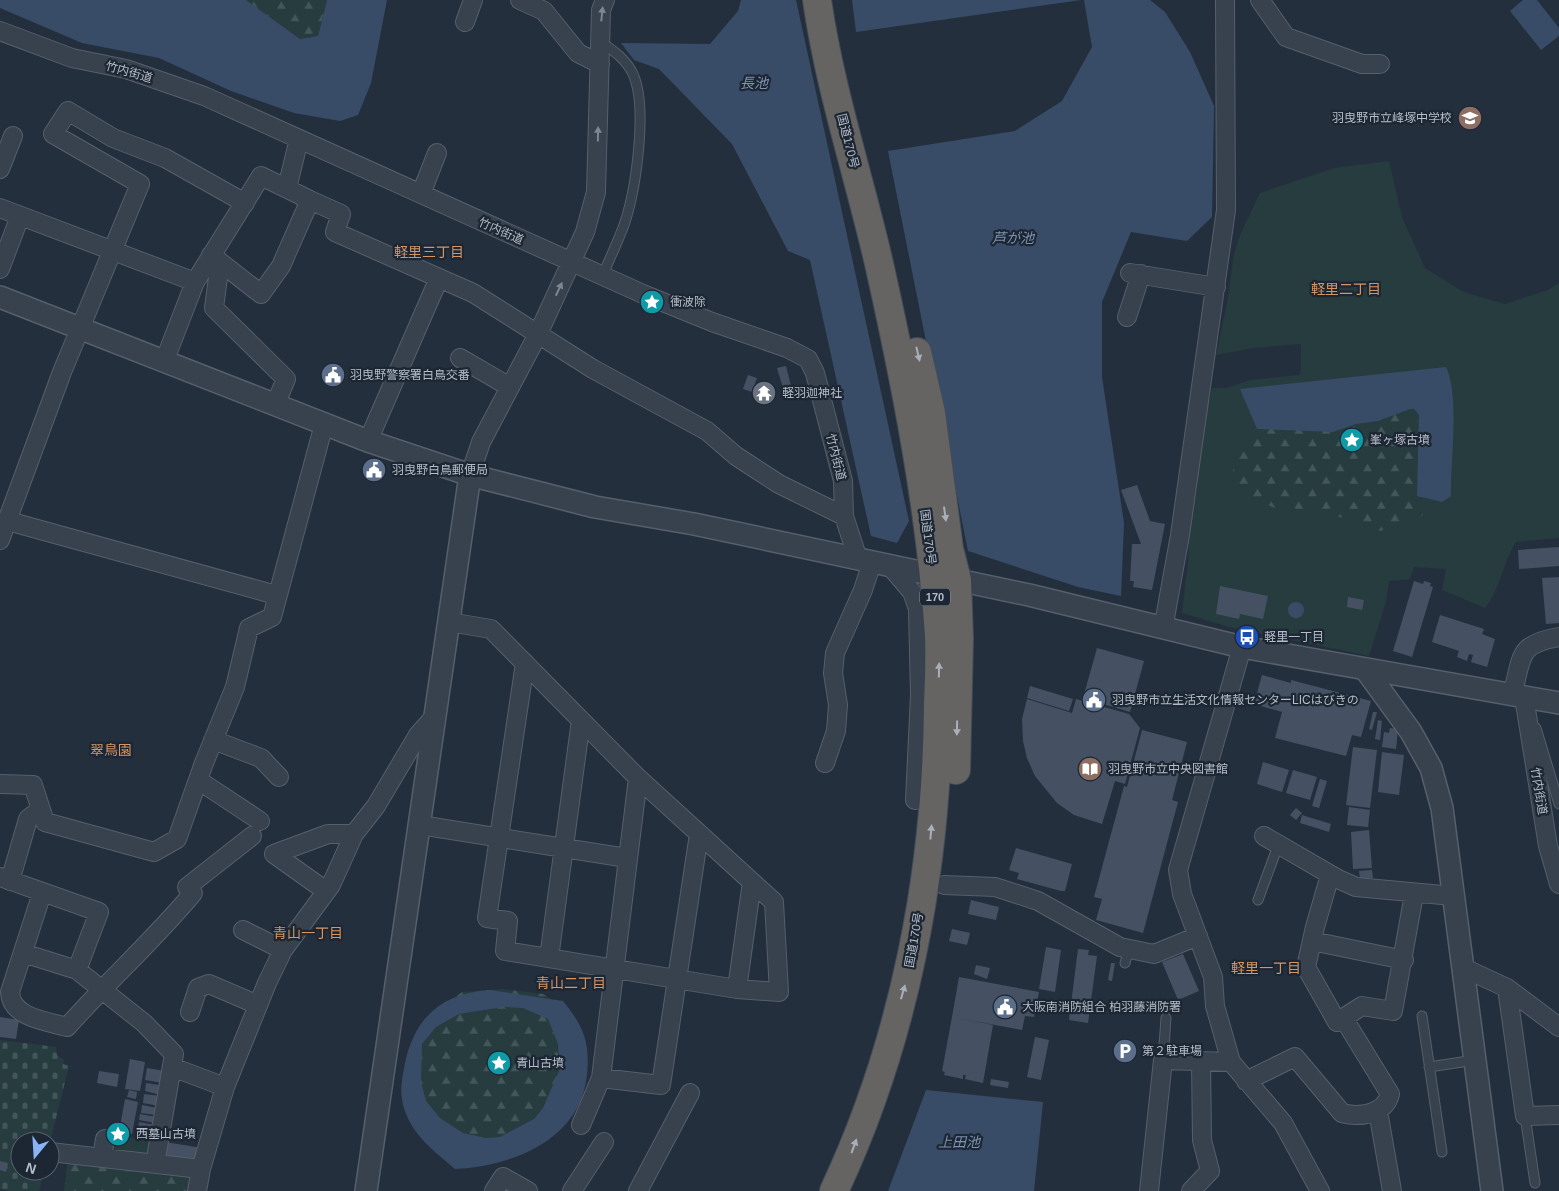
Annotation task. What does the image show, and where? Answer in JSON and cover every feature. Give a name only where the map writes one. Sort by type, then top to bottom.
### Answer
[{"type":"highway","name":"国道170号","points":[[817,0],[842,116],[880,265],[959,639],[957,758],[944,885],[926,978],[896,1083],[855,1191]]},
{"type":"highway","name":"国道170号","points":[[834,1191],[848,1163],[879,1077],[908,974],[928,866],[938,758],[939,638],[949,549],[931,413],[835,0]]},
{"type":"street","points":[[465,22],[473,0]]},
{"type":"street","points":[[520,0],[544,11],[578,53],[600,64]]},
{"type":"street","points":[[366,1191],[470,474],[481,442],[538,334],[572,262],[584,232],[596,192],[601,10],[605,0]]},
{"type":"street","points":[[1163,629],[1180,535],[1226,210],[1225,0]]},
{"type":"street","points":[[1260,0],[1286,37],[1362,64],[1380,64]]},
{"type":"street","name":"竹内街道","points":[[0,31],[72,58],[126,69],[204,96],[652,298],[712,322],[787,348],[808,359],[815,373],[843,481],[844,516],[874,563]]},
{"type":"street","points":[[245,203],[165,158],[112,138],[68,111],[53,134],[140,184],[80,329],[3,532],[276,595]]},
{"type":"street","points":[[287,188],[299,139]]},
{"type":"street","points":[[0,169],[7,144]]},
{"type":"street","points":[[421,194],[437,153]]},
{"type":"street","points":[[164,362],[195,282],[216,259],[245,203],[262,176],[341,214],[335,232],[473,294],[593,369],[707,431],[736,456],[779,484],[844,516]]},
{"type":"street","points":[[216,259],[261,294],[281,266],[310,200]]},
{"type":"street","points":[[0,208],[111,252],[195,282]]},
{"type":"street","points":[[0,269],[20,216]]},
{"type":"street","points":[[216,259],[214,308],[266,362],[286,379],[275,405]]},
{"type":"street","points":[[1127,317],[1136,274],[1216,286]]},
{"type":"street","points":[[368,441],[439,278]]},
{"type":"street","points":[[0,296],[368,441],[470,474],[595,507],[694,524],[1029,595],[1242,647],[1559,703]]},
{"type":"street","points":[[460,358],[510,387]]},
{"type":"street","points":[[0,784],[32,785],[45,822],[154,852],[178,839],[213,740],[235,687],[249,628],[272,617],[276,595],[294,544],[303,497],[324,424]]},
{"type":"street","points":[[825,763],[836,731],[838,705],[833,673],[835,653],[864,590],[874,563]]},
{"type":"street","points":[[874,563],[912,592],[918,609],[920,695],[915,800]]},
{"type":"street","points":[[449,622],[491,629],[525,663],[638,778],[774,902],[779,992],[737,990],[505,951],[508,921],[487,918],[525,663]]},
{"type":"street","points":[[1518,696],[1525,650],[1537,641],[1559,637]]},
{"type":"street","points":[[1242,647],[1178,870],[1182,894],[1213,977],[1215,1006],[1231,1062],[1246,1082],[1283,1123],[1320,1191]]},
{"type":"street","points":[[1365,669],[1411,732],[1431,768],[1442,808],[1492,1191]]},
{"type":"street","name":"竹内街道","points":[[1518,696],[1548,846],[1559,884]]},
{"type":"street","points":[[197,1191],[201,1169],[225,1087],[258,1005],[283,950],[326,891],[354,834],[376,806],[418,735],[435,716]]},
{"type":"street","points":[[549,958],[581,720]]},
{"type":"street","points":[[213,740],[261,758],[279,777]]},
{"type":"street","points":[[581,1125],[601,1078],[616,969],[638,778]]},
{"type":"street","points":[[42,893],[10,992],[10,1001],[19,1012],[67,1027],[100,989],[174,916],[193,893],[186,886],[256,829],[198,780]]},
{"type":"street","points":[[41,809],[28,819],[5,879],[99,912],[77,970]]},
{"type":"street","points":[[420,825],[628,858]]},
{"type":"street","points":[[326,891],[274,854],[328,834],[354,834]]},
{"type":"street","points":[[601,1078],[661,1085],[699,834]]},
{"type":"street","points":[[1271,840],[1330,875],[1356,887],[1414,894],[1453,896]]},
{"type":"street","points":[[1330,875],[1306,967],[1337,1022],[1362,1006],[1393,1011],[1404,960],[1414,894]]},
{"type":"street","points":[[737,990],[752,882]]},
{"type":"street","points":[[944,885],[995,887],[1038,901],[1120,947],[1127,956],[1154,954],[1198,936]]},
{"type":"street","points":[[243,930],[283,950]]},
{"type":"street","points":[[1312,941],[1404,960]]},
{"type":"street","points":[[24,953],[77,970],[144,1023],[174,1054],[155,1164]]},
{"type":"street","points":[[1464,968],[1507,988],[1553,1023]]},
{"type":"street","points":[[190,1012],[198,988],[209,984],[258,1005]]},
{"type":"street","points":[[1507,988],[1525,1116],[1559,1115]]},
{"type":"street","points":[[1246,1082],[1295,1057],[1342,1113],[1352,1116],[1378,1111],[1388,1104],[1390,1094],[1344,1019]]},
{"type":"street","points":[[1149,1191],[1163,1060],[1231,1062]]},
{"type":"street","points":[[1191,1191],[1210,1171],[1202,1140],[1201,1061]]},
{"type":"street","points":[[172,1067],[225,1087]]},
{"type":"street","points":[[638,1191],[690,1093]]},
{"type":"street","points":[[1378,1111],[1392,1191]]},
{"type":"street","points":[[102,1157],[106,1139]]},
{"type":"street","points":[[572,1191],[604,1142]]},
{"type":"street","points":[[60,1153],[201,1169]]},
{"type":"street","points":[[494,1191],[503,1177],[528,1191]]},
{"type":"lane","points":[[600,42],[621,58],[632,73],[638,100],[640,122],[637,169],[629,208],[620,236],[603,275]]},
{"type":"lane","points":[[1518,696],[1540,739],[1559,804]]},
{"type":"lane","points":[[1258,900],[1271,840]]},
{"type":"lane","points":[[1422,1016],[1442,1152]]},
{"type":"lane","points":[[1163,1060],[1166,1018]]},
{"type":"lane","points":[[1429,1067],[1475,1060]]},
{"type":"lane","points":[[1525,1116],[1535,1183]]},
{"type":"green space","points":[[246,0],[327,0],[318,36],[300,39]]},
{"type":"green space","points":[[1389,161],[1402,217],[1425,268],[1464,292],[1505,304],[1548,290],[1559,283],[1559,538],[1516,542],[1494,593],[1485,608],[1442,590],[1446,569],[1414,567],[1410,579],[1389,581],[1386,602],[1369,656],[1229,627],[1182,613],[1188,561],[1189,526],[1197,491],[1199,445],[1212,388],[1226,388],[1250,380],[1299,375],[1301,369],[1301,344],[1253,348],[1216,355],[1227,303],[1234,254],[1240,235],[1260,193],[1334,168]]},
{"type":"green space","points":[[1433,402],[1426,501],[1423,515],[1413,523],[1379,531],[1345,518],[1275,508],[1247,497],[1233,478],[1233,452],[1248,441],[1263,422]]},
{"type":"green space","points":[[502,989],[543,994],[565,1008],[572,1043],[540,1125],[480,1143],[424,1114],[415,1081],[420,1048],[433,1014],[462,992]]},
{"type":"green space","points":[[0,1040],[56,1047],[57,1055],[64,1060],[63,1064],[69,1066],[53,1131],[10,1131],[10,1181],[42,1181],[39,1191],[9,1191],[0,1189]]},
{"type":"green space","points":[[114,1135],[153,1141],[151,1153],[145,1156],[112,1151],[110,1148]]},
{"type":"green space","points":[[68,1159],[189,1173],[192,1178],[190,1191],[64,1191]]},
{"type":"water","points":[[0,0],[246,0],[300,39],[318,36],[327,0],[387,0],[371,83],[358,115],[340,121],[294,113],[231,91],[159,58],[82,43],[0,8]]},
{"type":"water","name":"長池","points":[[741,0],[796,0],[909,521],[897,543],[871,536],[810,260],[788,251],[732,144],[659,69],[634,60],[621,43],[710,44],[738,11]]},
{"type":"water","points":[[852,0],[1081,0],[856,32]]},
{"type":"water","name":"芦が池","points":[[1084,0],[1150,0],[1165,12],[1190,52],[1214,106],[1212,217],[1187,241],[1131,232],[1102,302],[1102,377],[1124,523],[1121,596],[1078,587],[968,551],[888,151],[1015,131],[1062,101],[1092,47]]},
{"type":"water","points":[[1523,0],[1537,0],[1559,28],[1559,36],[1541,50],[1510,11]]},
{"type":"water","points":[[1446,367],[1453,395],[1453,430],[1451,496],[1442,502],[1417,496],[1419,415],[1413,408],[1378,421],[1356,424],[1333,432],[1257,429],[1240,389]]},
{"type":"water","points":[[1293,602],[1299,602],[1304,607],[1302,616],[1293,618],[1288,613],[1288,607]]},
{"type":"water","points":[[490,990],[563,1001],[581,1027],[584,1035],[588,1063],[587,1075],[582,1098],[572,1117],[557,1133],[540,1145],[520,1155],[477,1167],[455,1169],[418,1135],[413,1127],[402,1102],[402,1080],[410,1046],[424,1020],[445,1002],[473,992]],"holes":[[[503,1007],[523,1008],[548,1019],[558,1044],[560,1069],[543,1108],[534,1119],[500,1137],[486,1138],[463,1133],[440,1118],[426,1101],[421,1082],[422,1044],[436,1027],[459,1014]]]},
{"type":"water","name":"上田池","points":[[926,1090],[1043,1102],[1034,1191],[888,1191]]},
{"type":"building","points":[[786,366],[791,386],[783,388],[777,368]]},
{"type":"building","points":[[748,375],[757,378],[752,392],[743,389]]},
{"type":"building","points":[[764,383],[769,385],[766,398],[759,396]]},
{"type":"building","points":[[1137,485],[1150,521],[1165,524],[1152,590],[1133,587],[1134,581],[1130,581],[1132,544],[1141,544],[1121,490]]},
{"type":"building","points":[[1559,547],[1559,566],[1519,569],[1518,550]]},
{"type":"building","points":[[1559,577],[1559,623],[1546,624],[1542,578]]},
{"type":"building","points":[[1414,581],[1423,584],[1424,581],[1431,583],[1430,586],[1433,587],[1412,657],[1393,651]]},
{"type":"building","points":[[1220,586],[1268,596],[1263,619],[1240,614],[1239,619],[1216,614]]},
{"type":"building","points":[[1348,597],[1364,600],[1362,610],[1347,607]]},
{"type":"building","points":[[1440,615],[1484,629],[1482,634],[1495,639],[1487,667],[1471,662],[1473,655],[1469,654],[1467,661],[1457,657],[1459,651],[1432,642]]},
{"type":"building","name":"羽曳野市立生活文化情報センターLICはびきの","points":[[1097,648],[1144,661],[1130,712],[1083,698]]},
{"type":"building","points":[[1262,675],[1291,683],[1291,680],[1371,701],[1361,737],[1352,735],[1346,756],[1275,738],[1282,712],[1254,704]]},
{"type":"building","points":[[1030,686],[1073,699],[1069,711],[1027,698]]},
{"type":"building","points":[[1027,699],[1072,713],[1076,699],[1129,714],[1140,728],[1125,784],[1115,781],[1102,824],[1074,815],[1057,803],[1035,776],[1027,758],[1023,741],[1022,719]]},
{"type":"building","points":[[1373,712],[1377,712],[1372,730],[1369,729]]},
{"type":"building","points":[[1378,720],[1382,721],[1380,740],[1375,739]]},
{"type":"building","points":[[1390,728],[1398,729],[1396,749],[1382,747],[1384,732],[1389,733]]},
{"type":"building","points":[[1142,730],[1187,742],[1172,800],[1178,802],[1143,933],[1096,920],[1102,899],[1094,897],[1124,786],[1127,787]]},
{"type":"building","points":[[1353,747],[1377,750],[1370,808],[1346,805]]},
{"type":"building","points":[[1382,752],[1404,755],[1399,795],[1378,792]]},
{"type":"building","points":[[1263,762],[1289,770],[1282,792],[1257,784]]},
{"type":"building","points":[[1293,770],[1317,777],[1310,800],[1286,793]]},
{"type":"building","points":[[1320,779],[1327,781],[1319,808],[1312,806]]},
{"type":"building","points":[[1349,807],[1370,810],[1368,827],[1347,825]]},
{"type":"building","points":[[1296,808],[1302,813],[1296,820],[1290,815]]},
{"type":"building","points":[[1302,815],[1331,824],[1329,832],[1300,823]]},
{"type":"building","points":[[1369,830],[1372,868],[1353,869],[1351,832]]},
{"type":"building","points":[[1016,848],[1072,864],[1065,891],[1017,879],[1019,873],[1009,870]]},
{"type":"building","points":[[1372,870],[1373,878],[1360,879],[1359,871]]},
{"type":"building","points":[[971,900],[999,907],[996,920],[968,914]]},
{"type":"building","points":[[952,929],[970,933],[967,945],[949,941]]},
{"type":"building","points":[[1046,947],[1061,950],[1055,992],[1039,989]]},
{"type":"building","points":[[1078,949],[1089,950],[1088,955],[1097,956],[1088,1023],[1069,1020]]},
{"type":"building","points":[[1183,954],[1199,991],[1178,1000],[1162,962]]},
{"type":"building","points":[[1111,963],[1115,963],[1112,981],[1108,980]]},
{"type":"building","points":[[976,965],[990,968],[987,979],[974,974]]},
{"type":"building","points":[[959,977],[1039,992],[1034,1017],[1025,1016],[1022,1030],[952,1017]]},
{"type":"building","points":[[0,1017],[19,1020],[16,1039],[0,1037]]},
{"type":"building","points":[[952,1017],[993,1025],[983,1083],[965,1079],[966,1075],[963,1075],[963,1079],[944,1075],[945,1072],[942,1071]]},
{"type":"building","points":[[1035,1037],[1049,1040],[1041,1080],[1027,1077]]},
{"type":"building","points":[[130,1059],[145,1062],[140,1091],[125,1089]]},
{"type":"building","points":[[147,1068],[165,1071],[163,1083],[145,1080]]},
{"type":"building","points":[[99,1071],[119,1074],[117,1087],[97,1083]]},
{"type":"building","points":[[991,1079],[1009,1082],[1008,1088],[990,1085]]},
{"type":"building","points":[[146,1083],[159,1085],[157,1094],[145,1091]]},
{"type":"building","points":[[129,1090],[137,1092],[136,1099],[127,1097]]},
{"type":"building","points":[[144,1094],[160,1096],[159,1106],[143,1103]]},
{"type":"building","points":[[125,1099],[138,1102],[132,1134],[119,1132]]},
{"type":"building","points":[[142,1105],[157,1108],[156,1115],[141,1113]]},
{"type":"building","points":[[140,1114],[156,1117],[155,1123],[139,1120]]},
{"type":"building","points":[[139,1122],[155,1125],[153,1131],[138,1128]]},
{"type":"building","points":[[137,1129],[154,1132],[153,1139],[136,1136]]},
{"type":"building","points":[[165,1142],[202,1148],[200,1160],[192,1158],[191,1163],[163,1158]]},
{"type":"building","points":[[0,1161],[8,1163],[6,1172],[0,1170]]},
{"type":"place","name":"羽曳野市立峰塚中学校","points":[[1470,118]]},
{"type":"place","name":"衝波除","points":[[652,302]]},
{"type":"place","name":"羽曳野警察署白鳥交番","points":[[333,375]]},
{"type":"place","name":"軽羽迦神社","points":[[764,393]]},
{"type":"place","name":"峯ヶ塚古墳","points":[[1352,440]]},
{"type":"place","name":"羽曳野白鳥郵便局","points":[[374,470]]},
{"type":"place","name":"軽里一丁目","points":[[1247,637]]},
{"type":"place","name":"羽曳野市立生活文化情報センターLICはびきの","points":[[1094,700]]},
{"type":"place","name":"羽曳野市立中央図書館","points":[[1090,769]]},
{"type":"place","name":"大阪南消防組合 柏羽藤消防署","points":[[1005,1007]]},
{"type":"place","name":"第２駐車場","points":[[1125,1051]]},
{"type":"place","name":"青山古墳","points":[[499,1063]]},
{"type":"place","name":"西墓山古墳","points":[[118,1134]]},
{"type":"district","name":"軽里三丁目","points":[[429,252]]},
{"type":"district","name":"軽里二丁目","points":[[1346,289]]},
{"type":"district","name":"翠鳥園","points":[[111,750]]},
{"type":"district","name":"青山一丁目","points":[[308,933]]},
{"type":"district","name":"軽里一丁目","points":[[1266,968]]},
{"type":"district","name":"青山二丁目","points":[[571,983]]}]
